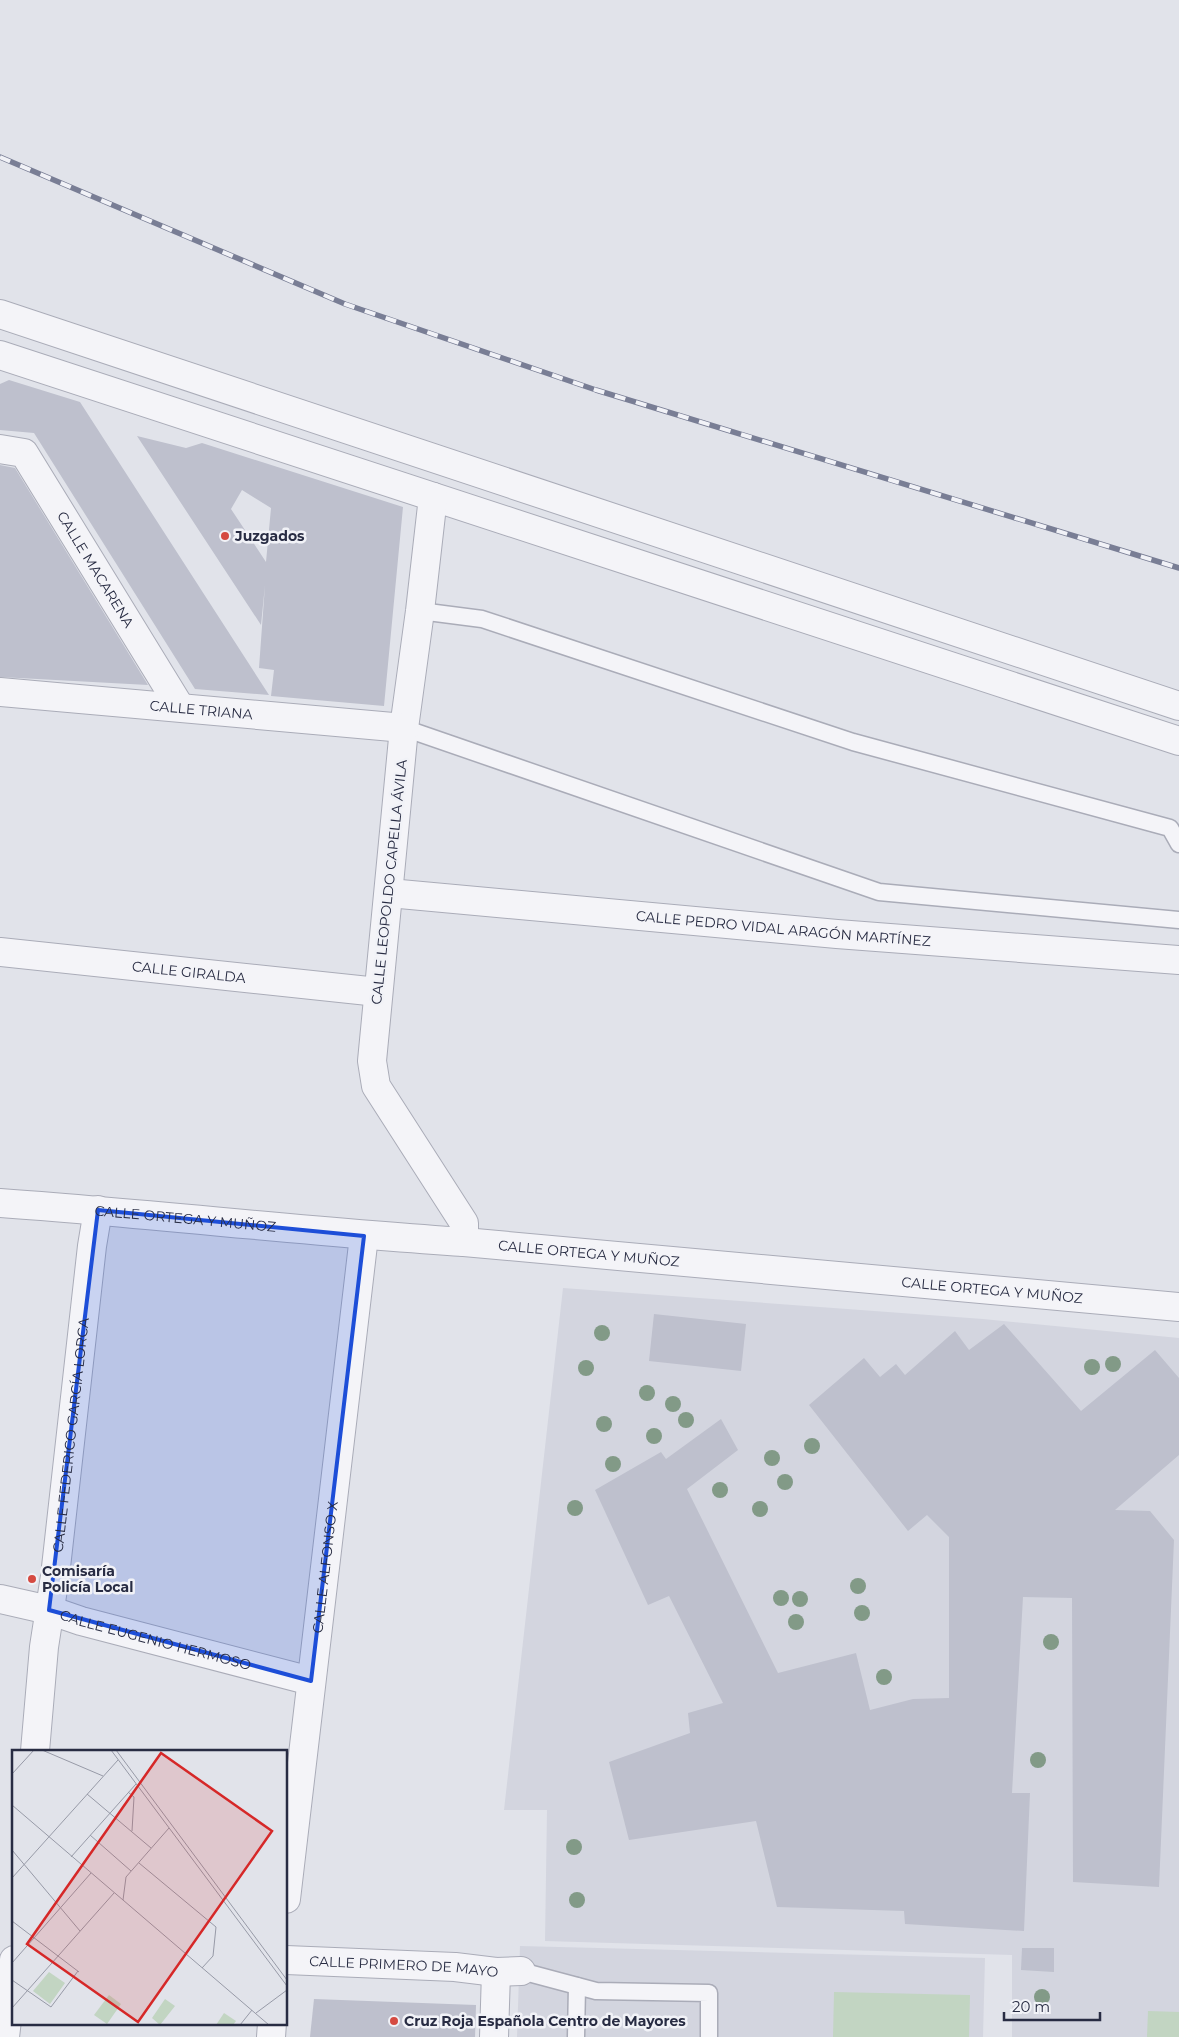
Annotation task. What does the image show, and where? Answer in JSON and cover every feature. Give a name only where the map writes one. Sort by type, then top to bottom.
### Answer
[{"type":"street","points":[[0,314],[1179,706]]},
{"type":"street","points":[[0,355],[1179,741]]},
{"type":"street","name":"CALLE MACARENA","points":[[0,449],[24,454],[180,707]]},
{"type":"street","name":"CALLE LEOPOLDO CAPELLA ÁVILA","points":[[433,497],[404,728],[372,1061],[376,1086],[464,1223],[464,1242]]},
{"type":"street","name":"CALLE TRIANA","points":[[0,692],[404,728]]},
{"type":"street","name":"CALLE PEDRO VIDAL ARAGÓN MARTÍNEZ","points":[[389,893],[837,934],[1179,960]]},
{"type":"street","name":"CALLE GIRALDA","points":[[0,952],[378,992]]},
{"type":"street","name":"CALLE ORTEGA Y MUÑOZ","points":[[0,1203],[98,1210],[364,1236],[464,1242],[1179,1307]]},
{"type":"street","name":"CALLE FEDERICO GARCÍA LORCA","points":[[35,1750],[49,1610],[55,1576],[92,1246],[98,1210]]},
{"type":"street","name":"CALLE ALFONSO X","points":[[288,1882],[364,1236]]},
{"type":"street","name":"CALLE EUGENIO HERMOSO","points":[[0,1599],[49,1610],[81,1621],[311,1681]]},
{"type":"street","name":"CALLE PRIMERO DE MAYO","points":[[288,1960],[508,1971]]},
{"type":"street","points":[[494,2037],[508,1971]]},
{"type":"street","points":[[5,2037],[12,1976]]},
{"type":"street","points":[[271,2037],[272,2024]]},
{"type":"lane","points":[[420,611],[482,619],[853,742],[1170,828],[1179,844]]},
{"type":"lane","points":[[404,728],[879,892],[1179,920]]},
{"type":"lane","points":[[508,1971],[596,1991],[709,1993],[709,2037]]},
{"type":"lane","points":[[576,2037],[577,1986]]},
{"type":"highlighted area","points":[[98,1210],[364,1236],[311,1681],[49,1610]]},
{"type":"shaded area","points":[[563,1288],[983,1319],[1179,1338],[1179,2037],[1012,2037],[1012,1955],[545,1941],[547,1810],[504,1810]]},
{"type":"shaded area","points":[[520,1946],[985,1958],[983,2037],[517,2037]]},
{"type":"green space","points":[[834,1992],[970,1995],[969,2037],[833,2037]]},
{"type":"green space","points":[[1148,2011],[1179,2012],[1179,2037],[1147,2037]]},
{"type":"building","points":[[9,380],[80,402],[269,695],[195,689],[34,433],[0,430],[0,384]]},
{"type":"building","points":[[137,436],[186,448],[202,443],[403,507],[384,706],[271,696],[274,670],[259,668],[265,585],[261,625]],"holes":[[[242,490],[271,508],[266,562],[231,509]]]},
{"type":"building","points":[[0,465],[15,468],[148,685],[0,677]]},
{"type":"building","points":[[654,1314],[746,1324],[741,1371],[649,1361]]},
{"type":"building","points":[[1004,1324],[1081,1411],[1155,1350],[1179,1378],[1179,1455],[1115,1510],[1150,1511],[1174,1540],[1159,1887],[1073,1882],[1072,1598],[1023,1597],[1012,1793],[1030,1793],[1024,1931],[905,1924],[904,1911],[777,1907],[756,1821],[629,1840],[609,1762],[690,1733],[688,1713],[723,1703],[669,1596],[648,1605],[595,1490],[661,1452],[666,1459],[721,1419],[738,1450],[687,1489],[778,1673],[856,1653],[870,1710],[913,1699],[949,1698],[949,1537],[927,1515],[908,1531],[809,1405],[864,1358],[880,1377],[896,1364],[905,1375],[955,1331],[969,1350]]},
{"type":"building","points":[[1022,1948],[1054,1948],[1054,1972],[1021,1970]]},
{"type":"building","name":"Cruz Roja Española Centro de Mayores","points":[[314,1999],[476,2005],[475,2037],[310,2037]]},
{"type":"railway","points":[[0,157],[345,304],[596,390],[1179,568]]},
{"type":"place","name":"Juzgados","points":[[225,536]]},
{"type":"place","name":"Comisaría Policía Local","points":[[32,1579]]},
{"type":"place","name":"Cruz Roja Española Centro de Mayores","points":[[394,2021]]}]
